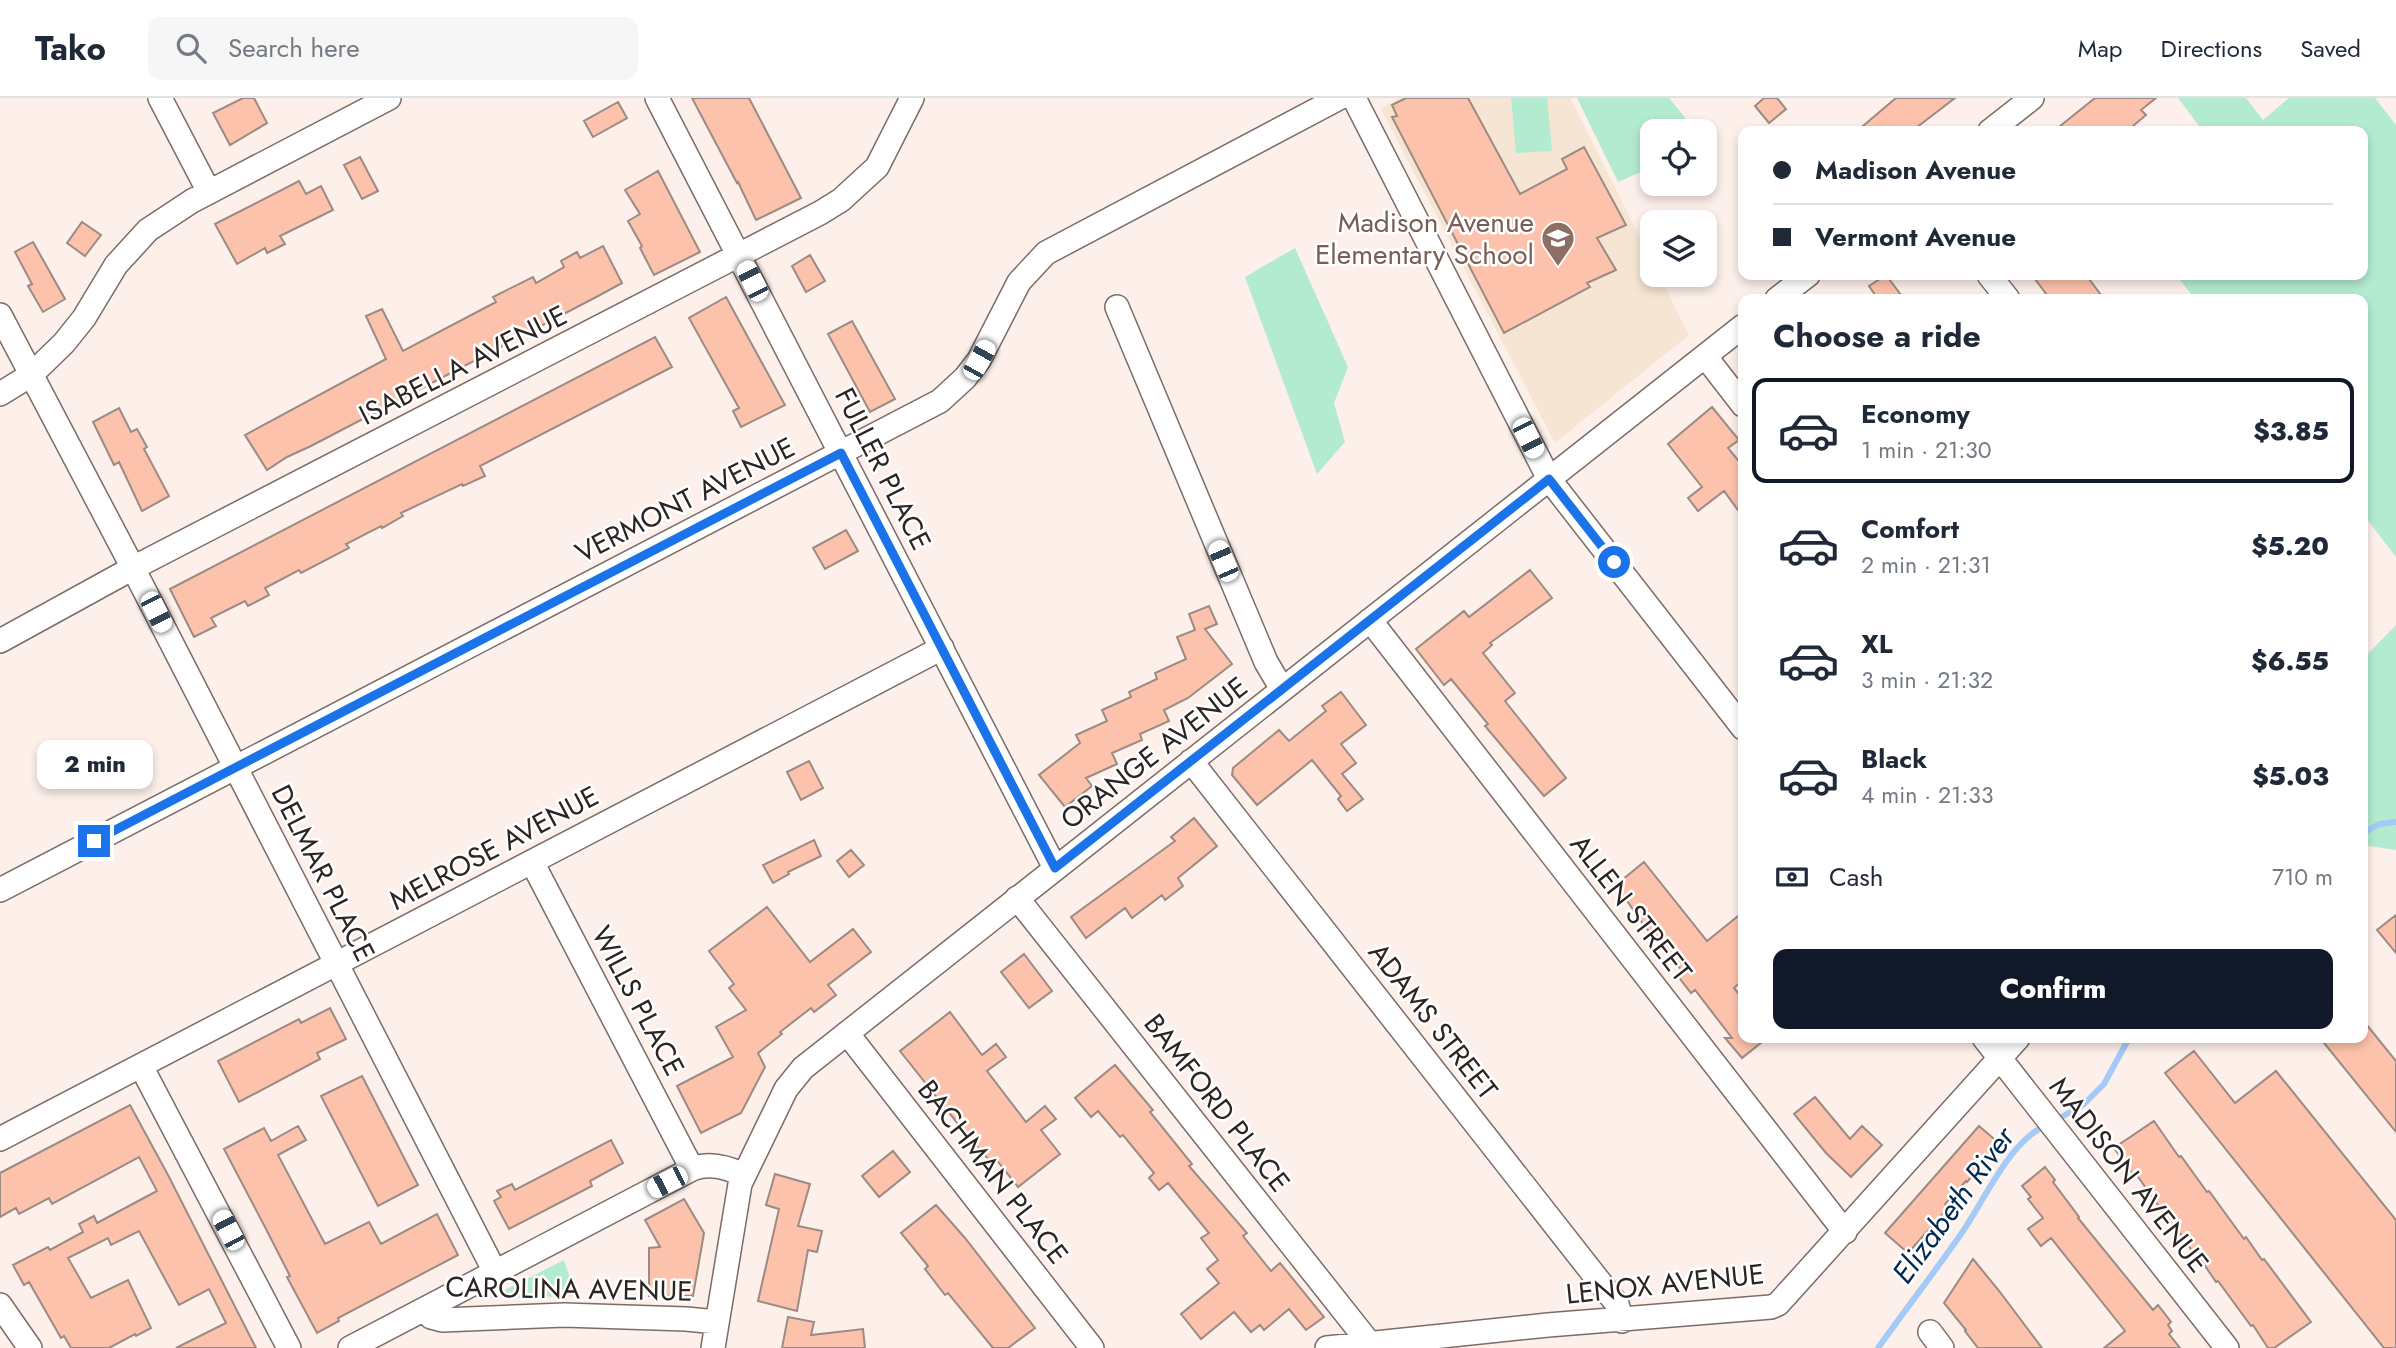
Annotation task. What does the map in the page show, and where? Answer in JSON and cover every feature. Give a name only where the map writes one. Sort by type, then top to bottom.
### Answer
[{"type":"street","points":[[160,98],[209,192]]},
{"type":"street","points":[[0,394],[31,375],[74,331],[116,265],[135,242],[162,220],[209,192],[389,98]]},
{"type":"street","name":"FULLER PLACE","points":[[657,98],[1055,868]]},
{"type":"street","name":"ISABELLA AVENUE","points":[[0,641],[133,568],[820,213],[862,183],[877,167],[912,98]]},
{"type":"street","name":"VERMONT AVENUE","points":[[0,890],[940,401],[965,378],[979,360],[1019,282],[1046,253],[1339,98]]},
{"type":"street","points":[[1354,98],[1549,479],[1738,722]]},
{"type":"street","points":[[1996,126],[2032,98]]},
{"type":"street","points":[[1783,294],[1802,280]]},
{"type":"street","points":[[1993,280],[2004,294]]},
{"type":"street","points":[[1117,307],[1266,662],[1282,690]]},
{"type":"street","name":"DELMAR PLACE","points":[[0,315],[495,1272]]},
{"type":"street","name":"ORANGE AVENUE","points":[[713,1348],[735,1205],[743,1175],[794,1078],[1017,898],[1738,330]]},
{"type":"street","points":[[1705,356],[1738,399]]},
{"type":"street","name":"ALLEN STREET","points":[[1370,620],[1845,1232]]},
{"type":"street","name":"MELROSE AVENUE","points":[[0,1139],[942,648]]},
{"type":"street","name":"ADAMS STREET","points":[[1191,761],[1617,1304],[1622,1321]]},
{"type":"street","name":"WILLS PLACE","points":[[532,862],[692,1169]]},
{"type":"street","name":"BAMFORD PLACE","points":[[1017,898],[1370,1344]]},
{"type":"street","name":"BACHMAN PLACE","points":[[847,1033],[1092,1348]]},
{"type":"street","name":"MADISON AVENUE","points":[[1988,1043],[2227,1348]]},
{"type":"street","name":"LENOX AVENUE","points":[[1328,1348],[1548,1325],[1771,1307],[1779,1304],[2014,1043]]},
{"type":"street","points":[[141,1066],[289,1348]]},
{"type":"street","name":"CAROLINA AVENUE","points":[[350,1348],[692,1169],[716,1166],[743,1175]]},
{"type":"street","points":[[0,1305],[30,1348]]},
{"type":"street","name":"CAROLINA AVENUE","points":[[425,1309],[427,1314],[436,1320],[564,1315],[717,1322]]},
{"type":"shaded area","name":"Madison Avenue Elementary School","points":[[1399,98],[1570,98],[1640,237],[1640,287],[1665,287],[1689,335],[1555,443],[1381,109]]},
{"type":"green space","points":[[1511,98],[1547,98],[1552,151],[1516,153]]},
{"type":"green space","points":[[1577,98],[1669,98],[1686,119],[1640,119],[1640,172],[1618,182]]},
{"type":"green space","points":[[2178,98],[2246,98],[2263,120],[2289,98],[2375,98],[2396,125],[2396,557],[2368,521],[2368,294],[2191,294],[2180,280],[2368,280],[2368,126],[2199,126]]},
{"type":"green space","points":[[1295,248],[1348,367],[1334,403],[1345,442],[1317,474],[1245,277]]},
{"type":"green space","points":[[2396,625],[2396,850],[2368,846],[2368,654]]},
{"type":"green space","points":[[564,1260],[576,1296],[489,1298]]},
{"type":"building","points":[[243,98],[254,98],[267,123],[230,145],[213,113]]},
{"type":"building","points":[[692,98],[749,98],[801,198],[756,220]]},
{"type":"building","points":[[1406,98],[1468,98],[1520,194],[1567,169],[1562,159],[1584,147],[1626,225],[1597,238],[1616,270],[1587,283],[1590,287],[1504,333],[1392,117],[1397,116],[1392,105]]},
{"type":"building","points":[[1764,98],[1777,98],[1786,109],[1769,123],[1755,106]]},
{"type":"building","points":[[1896,98],[1955,98],[1919,126],[1863,126]]},
{"type":"building","points":[[2095,98],[2156,98],[2141,110],[2146,115],[2133,126],[2060,126]]},
{"type":"building","points":[[618,102],[627,118],[593,137],[584,121]]},
{"type":"building","points":[[360,157],[378,191],[362,199],[344,165]]},
{"type":"building","points":[[658,171],[700,252],[654,275],[628,221],[640,214],[625,190]]},
{"type":"building","points":[[299,181],[306,194],[321,186],[333,210],[280,236],[285,244],[267,253],[265,248],[237,264],[215,224]]},
{"type":"building","points":[[82,222],[101,235],[85,256],[67,243]]},
{"type":"building","points":[[33,242],[65,299],[43,312],[28,286],[32,284],[15,252]]},
{"type":"building","points":[[603,246],[622,283],[600,295],[287,457],[267,470],[245,435],[386,359],[366,316],[382,309],[403,351],[496,302],[493,297],[533,277],[536,283],[564,267],[561,261],[577,252],[580,258]]},
{"type":"building","points":[[810,255],[825,281],[806,292],[792,266]]},
{"type":"building","points":[[1878,280],[1890,280],[1900,294],[1875,294],[1869,286]]},
{"type":"building","points":[[2036,280],[2090,280],[2100,294],[2046,294]]},
{"type":"building","points":[[726,297],[785,405],[741,427],[733,411],[739,408],[689,318]]},
{"type":"building","points":[[852,321],[895,399],[870,412],[828,334]]},
{"type":"building","points":[[655,337],[672,367],[480,466],[485,476],[401,513],[403,516],[382,528],[381,526],[346,544],[349,548],[265,588],[269,595],[248,606],[245,601],[211,618],[216,626],[194,637],[170,589]]},
{"type":"building","points":[[1712,407],[1738,439],[1728,448],[1738,460],[1738,510],[1724,491],[1698,511],[1688,498],[1702,487],[1668,444]]},
{"type":"building","points":[[119,408],[131,432],[137,429],[147,447],[144,449],[169,496],[142,511],[119,462],[114,465],[93,422]]},
{"type":"building","points":[[846,530],[858,551],[825,569],[813,548]]},
{"type":"building","points":[[1530,570],[1552,598],[1490,643],[1492,645],[1483,653],[1515,693],[1505,701],[1566,778],[1544,796],[1485,726],[1488,724],[1451,679],[1444,685],[1416,649],[1464,611],[1469,617]]},
{"type":"building","points":[[1209,606],[1217,624],[1205,629],[1232,664],[1188,698],[1164,710],[1169,721],[1140,734],[1142,740],[1112,753],[1117,764],[1086,778],[1092,786],[1065,807],[1039,775],[1080,743],[1076,735],[1107,721],[1102,710],[1131,697],[1129,692],[1157,679],[1155,673],[1186,659],[1177,637],[1195,630],[1189,614]]},
{"type":"building","points":[[1341,692],[1366,725],[1341,744],[1356,763],[1342,774],[1363,799],[1347,811],[1338,799],[1341,796],[1312,760],[1257,805],[1232,775],[1233,768],[1279,730],[1289,741],[1326,711],[1322,706]]},
{"type":"building","points":[[809,761],[823,788],[801,800],[787,772]]},
{"type":"building","points":[[1194,818],[1217,846],[1178,878],[1183,886],[1165,900],[1162,895],[1132,918],[1125,908],[1086,938],[1071,917],[1175,841],[1171,837]]},
{"type":"building","points":[[814,840],[821,856],[788,872],[789,874],[773,883],[763,865]]},
{"type":"building","points":[[851,850],[864,865],[849,877],[837,861]]},
{"type":"building","points":[[1644,862],[1707,941],[1738,916],[1738,984],[1734,988],[1738,993],[1738,1043],[1761,1043],[1742,1058],[1725,1038],[1732,1038],[1695,990],[1691,993],[1677,975],[1682,971],[1643,924],[1616,885]]},
{"type":"building","points":[[767,907],[810,962],[853,929],[871,952],[828,985],[836,995],[814,1012],[811,1008],[758,1053],[765,1067],[741,1113],[701,1133],[677,1086],[733,1057],[716,1027],[746,1010],[729,988],[734,984],[709,951]]},
{"type":"building","points":[[2396,915],[2396,953],[2377,930]]},
{"type":"building","points":[[1024,954],[1052,991],[1029,1008],[1001,972]]},
{"type":"building","points":[[330,1008],[346,1039],[317,1053],[320,1059],[239,1102],[218,1061],[299,1019],[301,1023]]},
{"type":"building","points":[[950,1012],[982,1055],[996,1044],[1006,1057],[987,1071],[1026,1122],[1045,1106],[1056,1119],[1041,1130],[1060,1154],[1018,1187],[995,1158],[991,1162],[970,1139],[900,1051]]},
{"type":"building","points":[[2368,1026],[2396,1061],[2396,1132],[2324,1043],[2368,1043]]},
{"type":"building","points":[[2194,1051],[2235,1103],[2276,1071],[2396,1220],[2396,1348],[2384,1348],[2165,1073]]},
{"type":"building","points":[[1115,1065],[1153,1110],[1150,1112],[1192,1164],[1189,1166],[1247,1233],[1243,1236],[1271,1271],[1280,1263],[1324,1317],[1306,1330],[1289,1309],[1264,1330],[1260,1325],[1251,1332],[1234,1312],[1201,1339],[1181,1314],[1219,1283],[1207,1269],[1218,1260],[1201,1238],[1209,1233],[1168,1183],[1159,1190],[1149,1178],[1154,1173],[1123,1135],[1120,1137],[1098,1111],[1091,1117],[1075,1098]]},
{"type":"building","points":[[362,1076],[418,1185],[378,1206],[321,1096]]},
{"type":"building","points":[[1815,1097],[1850,1139],[1862,1126],[1882,1145],[1851,1177],[1826,1153],[1794,1114]]},
{"type":"building","points":[[130,1105],[256,1348],[176,1348],[226,1323],[209,1289],[179,1305],[139,1231],[111,1245],[108,1238],[68,1258],[91,1298],[128,1280],[151,1328],[109,1348],[71,1348],[64,1336],[61,1338],[29,1282],[24,1285],[13,1265],[48,1247],[50,1250],[83,1232],[79,1224],[94,1216],[97,1223],[157,1191],[139,1157],[52,1204],[49,1198],[19,1214],[16,1208],[0,1217],[0,1173]]},
{"type":"building","points":[[2154,1121],[2179,1157],[2181,1156],[2207,1192],[2209,1191],[2244,1239],[2246,1237],[2262,1260],[2264,1259],[2311,1322],[2274,1348],[2268,1348],[2253,1325],[2251,1326],[2218,1281],[2216,1282],[2199,1257],[2197,1259],[2181,1234],[2179,1235],[2114,1148]]},
{"type":"building","points":[[298,1126],[306,1140],[278,1155],[325,1244],[369,1222],[381,1244],[437,1214],[458,1255],[338,1318],[339,1321],[317,1333],[224,1149],[264,1128],[271,1141]]},
{"type":"building","points":[[1979,1126],[2000,1144],[1945,1204],[1949,1207],[1908,1253],[1885,1233]]},
{"type":"building","points":[[611,1140],[623,1163],[590,1181],[592,1186],[509,1229],[494,1201],[501,1197],[497,1191],[512,1184],[515,1190]]},
{"type":"building","points":[[893,1151],[910,1172],[879,1197],[862,1176]]},
{"type":"building","points":[[2045,1167],[2078,1218],[2153,1310],[2158,1305],[2171,1322],[2168,1325],[2172,1331],[2169,1334],[2180,1348],[2104,1348],[2125,1331],[2051,1238],[2041,1246],[2028,1229],[2043,1218],[2028,1199],[2031,1197],[2022,1186]]},
{"type":"building","points":[[775,1174],[810,1184],[798,1226],[822,1231],[817,1252],[808,1250],[797,1311],[758,1301],[779,1209],[766,1205]]},
{"type":"building","points":[[684,1199],[704,1233],[693,1296],[649,1296],[649,1248],[660,1247],[645,1220]]},
{"type":"building","points":[[936,1205],[1035,1328],[1008,1348],[993,1348],[948,1293],[945,1295],[925,1269],[928,1266],[901,1233]]},
{"type":"building","points":[[1973,1259],[2042,1348],[1978,1348],[1944,1303]]},
{"type":"building","points":[[788,1317],[814,1322],[811,1335],[863,1329],[865,1348],[782,1348]]},
{"type":"waterway","name":"Elizabeth River","points":[[2368,830],[2379,824],[2396,822]]},
{"type":"waterway","name":"Elizabeth River","points":[[2056,1120],[2083,1105],[2104,1084],[2126,1043]]},
{"type":"waterway","name":"Elizabeth River","points":[[1878,1348],[1961,1234],[2009,1158],[2032,1133],[2046,1125]]},
{"type":"place","name":"Madison Avenue Elementary School","points":[[1558,268]]},
{"type":"route","points":[[94,841],[841,453],[1055,868],[1549,479],[1614,562]]}]
